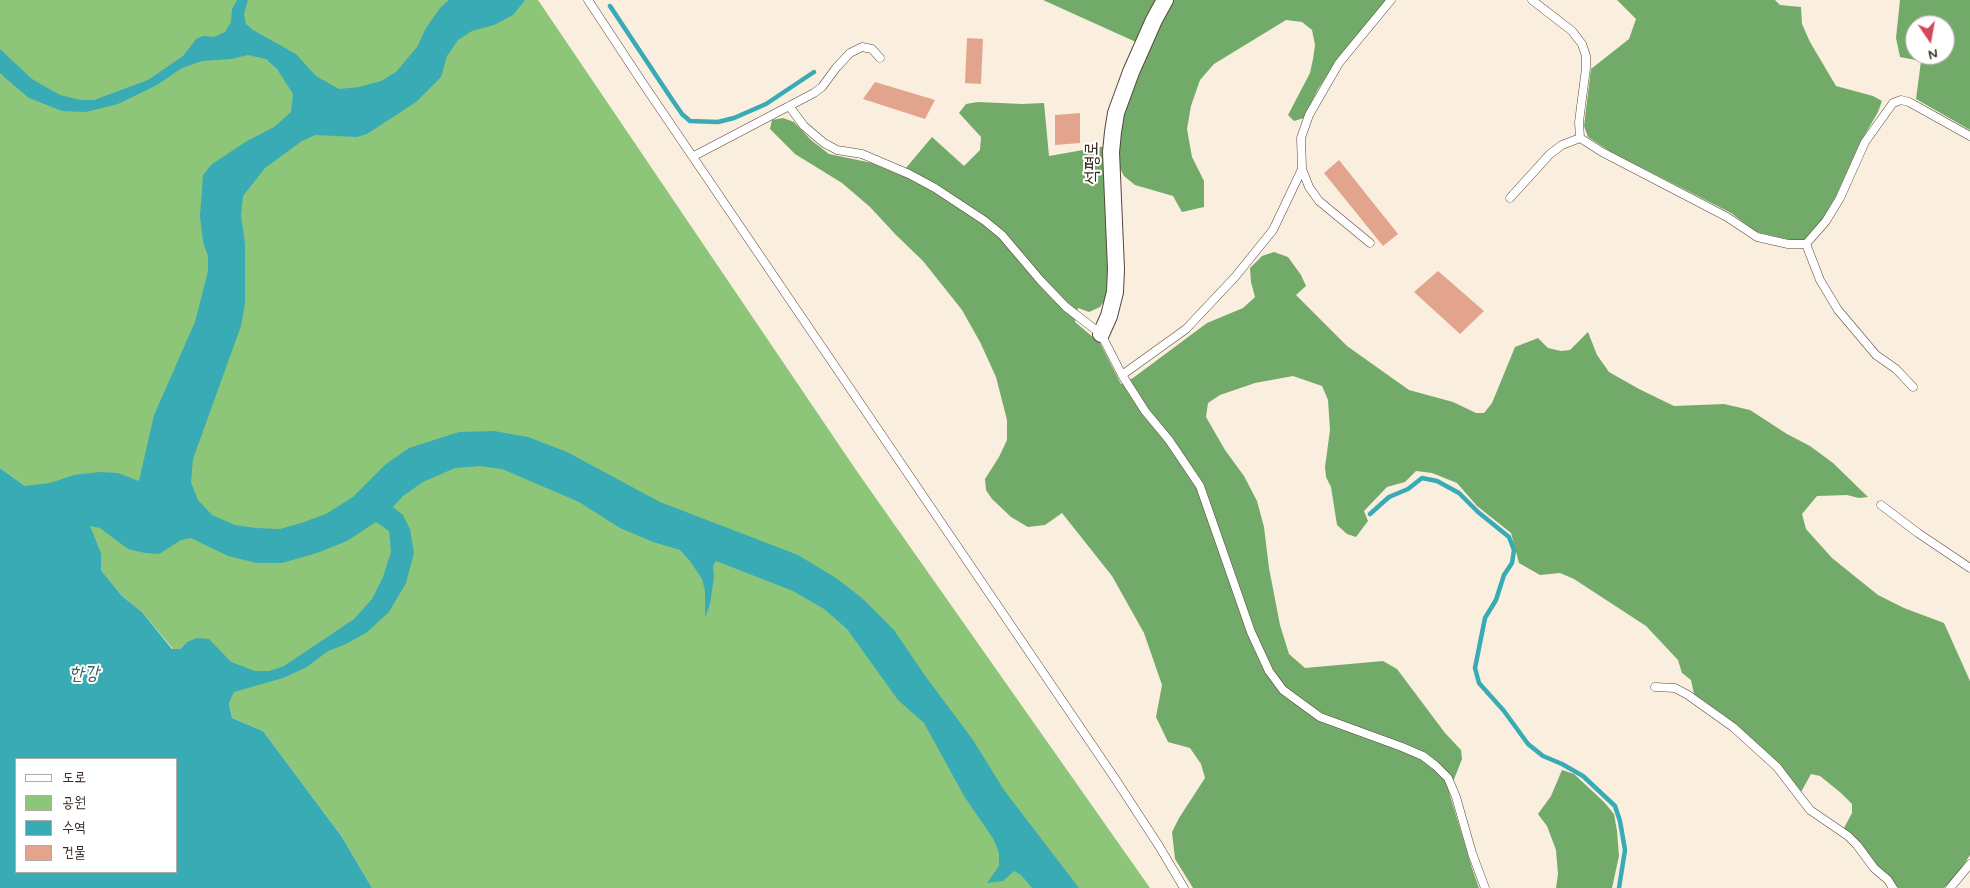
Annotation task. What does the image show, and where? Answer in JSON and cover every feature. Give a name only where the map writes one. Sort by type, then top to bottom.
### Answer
[{"type":"street","name":"석평로","points":[[1101,334],[1109,316],[1115,292],[1116,269],[1111,152],[1116,114],[1131,72],[1165,0]]},
{"type":"lane","points":[[1370,243],[1320,201],[1309,187],[1302,169],[1301,138],[1318,96],[1339,63],[1391,0]]},
{"type":"lane","points":[[1532,0],[1572,31],[1582,44],[1586,56],[1586,68],[1579,122],[1580,138]]},
{"type":"lane","points":[[589,1],[644,85],[1111,772],[1184,888]]},
{"type":"lane","points":[[694,156],[822,87],[850,53],[862,48],[872,49],[880,58]]},
{"type":"lane","points":[[1580,138],[1602,152],[1727,217],[1757,237],[1788,244],[1806,244],[1826,221],[1840,198],[1865,142],[1893,103],[1900,100],[1909,102],[1970,136]]},
{"type":"lane","points":[[789,106],[804,126],[824,143],[837,150],[862,154],[908,174],[935,188],[985,220],[1007,240],[1041,281],[1066,307],[1101,334],[1122,375],[1145,411],[1169,440],[1200,486],[1251,632],[1268,671],[1283,690],[1320,717],[1402,747],[1423,756],[1436,766],[1448,778],[1456,797],[1472,853],[1485,888]]},
{"type":"lane","points":[[1510,198],[1550,154],[1562,145],[1580,138]]},
{"type":"lane","points":[[1122,375],[1186,329],[1235,277],[1273,230],[1302,169]]},
{"type":"lane","points":[[1806,244],[1820,280],[1838,310],[1876,355],[1896,369],[1913,387]]},
{"type":"lane","points":[[1881,505],[1970,568]]},
{"type":"lane","points":[[1655,687],[1675,688],[1733,727],[1777,767],[1810,810],[1857,844],[1874,868],[1888,880],[1893,888]]},
{"type":"lane","points":[[1950,888],[1970,864]]},
{"type":"green space","points":[[0,0],[538,0],[856,470],[1150,888],[372,888],[342,837],[263,731],[232,718],[229,703],[187,642],[180,649],[173,649],[142,612],[122,596],[101,570],[101,553],[25,486],[0,468]]},
{"type":"green space","points":[[1043,0],[1386,0],[1338,59],[1318,89],[1304,118],[1294,121],[1288,115],[1310,73],[1313,59],[1315,45],[1312,30],[1302,22],[1286,20],[1214,64],[1200,80],[1191,106],[1187,129],[1192,157],[1204,181],[1204,207],[1182,212],[1173,196],[1135,185],[1124,176],[1116,161],[1121,116],[1147,47]]},
{"type":"green space","points":[[1617,0],[1775,0],[1780,5],[1801,7],[1802,24],[1810,42],[1836,86],[1873,96],[1882,101],[1836,196],[1823,219],[1805,241],[1791,240],[1756,232],[1731,213],[1611,152],[1588,137],[1584,126],[1591,69],[1629,39],[1636,19]]},
{"type":"green space","points":[[1900,0],[1970,0],[1970,130],[1916,99],[1920,65],[1955,65],[1955,15],[1905,15],[1905,58],[1900,57],[1896,38]]},
{"type":"green space","points":[[978,102],[1044,103],[1049,156],[1106,146],[1111,270],[1108,295],[1100,307],[1089,312],[1078,308],[1075,322],[1100,343],[1121,384],[1133,378],[1207,323],[1243,308],[1255,297],[1250,268],[1262,256],[1274,252],[1288,257],[1301,275],[1306,286],[1296,295],[1347,346],[1409,390],[1453,402],[1476,413],[1484,413],[1492,403],[1515,347],[1538,338],[1548,348],[1561,351],[1570,350],[1588,332],[1597,355],[1609,372],[1639,389],[1674,406],[1724,404],[1750,410],[1787,434],[1810,446],[1833,463],[1868,497],[1859,498],[1847,495],[1817,496],[1802,514],[1806,529],[1832,558],[1878,595],[1904,608],[1944,623],[1970,681],[1970,855],[1954,879],[1944,888],[1898,888],[1872,860],[1860,843],[1844,828],[1852,813],[1852,804],[1841,793],[1820,776],[1811,774],[1801,792],[1771,756],[1728,718],[1694,694],[1691,680],[1682,673],[1678,660],[1646,626],[1574,579],[1560,573],[1540,575],[1519,563],[1511,533],[1477,506],[1457,483],[1432,473],[1416,471],[1405,482],[1387,487],[1364,511],[1368,521],[1356,537],[1347,534],[1337,525],[1331,487],[1326,477],[1325,467],[1330,430],[1328,400],[1322,386],[1293,376],[1255,383],[1220,395],[1208,403],[1206,417],[1225,450],[1244,476],[1257,501],[1264,527],[1269,568],[1280,625],[1289,654],[1305,668],[1383,661],[1397,669],[1445,733],[1461,750],[1462,759],[1449,792],[1479,888],[1193,888],[1175,859],[1172,832],[1205,778],[1201,764],[1190,748],[1168,742],[1156,717],[1162,685],[1144,633],[1112,576],[1062,513],[1045,525],[1028,527],[1011,517],[992,499],[986,490],[985,479],[1007,440],[1007,420],[996,377],[980,342],[962,310],[923,261],[870,207],[842,183],[795,154],[770,129],[772,120],[783,118],[794,122],[811,140],[829,154],[872,163],[900,175],[932,137],[964,166],[980,150],[981,137],[959,113],[966,104]]},
{"type":"green space","points":[[1562,770],[1574,774],[1614,814],[1619,856],[1612,888],[1556,888],[1558,874],[1556,850],[1547,826],[1538,814],[1551,796]]},
{"type":"water","name":"한강","points":[[237,0],[248,0],[244,14],[246,24],[253,30],[296,54],[316,76],[339,89],[359,87],[381,81],[396,72],[417,47],[426,28],[440,8],[449,0],[525,0],[513,15],[494,25],[472,31],[458,40],[447,56],[441,77],[416,102],[367,134],[357,137],[315,135],[302,141],[265,168],[243,196],[241,215],[245,244],[245,304],[241,326],[193,459],[191,482],[198,500],[212,515],[235,525],[256,528],[280,529],[301,523],[326,514],[353,497],[386,464],[409,448],[459,432],[494,431],[528,437],[567,452],[660,502],[798,555],[836,578],[862,598],[894,630],[973,740],[1004,790],[1079,888],[1032,888],[1021,875],[1014,871],[1003,881],[987,883],[999,866],[999,853],[994,840],[964,796],[924,723],[898,700],[847,629],[824,609],[793,591],[716,561],[713,566],[714,577],[710,604],[705,618],[705,591],[702,579],[680,550],[653,542],[620,528],[579,502],[502,469],[479,466],[455,468],[423,482],[403,496],[393,507],[403,515],[410,529],[414,553],[406,583],[389,612],[366,633],[328,651],[307,667],[283,678],[234,692],[229,703],[232,718],[263,731],[342,837],[372,888],[0,888],[0,468],[25,486],[50,483],[74,475],[99,472],[118,473],[139,481],[154,415],[195,322],[208,271],[208,256],[203,242],[200,216],[203,175],[212,164],[247,141],[274,127],[291,112],[293,94],[277,69],[266,59],[248,55],[231,59],[202,61],[182,68],[157,85],[118,104],[86,112],[62,111],[29,98],[0,73],[0,49],[32,79],[60,95],[81,100],[94,100],[148,80],[183,56],[196,39],[203,36],[214,37],[225,32],[231,22],[232,9]],"holes":[[[376,522],[389,531],[391,552],[383,577],[372,599],[354,619],[284,666],[269,671],[255,671],[231,662],[209,639],[197,638],[187,642],[180,649],[172,649],[142,612],[122,596],[101,570],[101,553],[90,526],[100,528],[128,549],[145,553],[159,554],[181,540],[191,538],[228,556],[257,563],[282,563],[317,553],[347,541]]]},
{"type":"building","points":[[967,38],[983,39],[981,84],[965,83]]},
{"type":"building","points":[[875,82],[935,100],[925,119],[863,99]]},
{"type":"building","points":[[1080,113],[1080,143],[1055,145],[1055,115]]},
{"type":"building","points":[[1339,160],[1398,234],[1383,246],[1324,173]]},
{"type":"building","points":[[1438,271],[1484,311],[1460,334],[1414,292]]},
{"type":"waterway","points":[[610,6],[682,114],[690,121],[718,122],[734,118],[766,104],[814,72]]},
{"type":"waterway","points":[[1370,514],[1389,497],[1408,489],[1422,478],[1437,481],[1459,493],[1478,512],[1509,537],[1514,550],[1512,563],[1504,575],[1496,600],[1485,618],[1475,668],[1479,683],[1504,711],[1528,744],[1543,756],[1583,776],[1615,806],[1620,821],[1625,850],[1619,888]]}]
